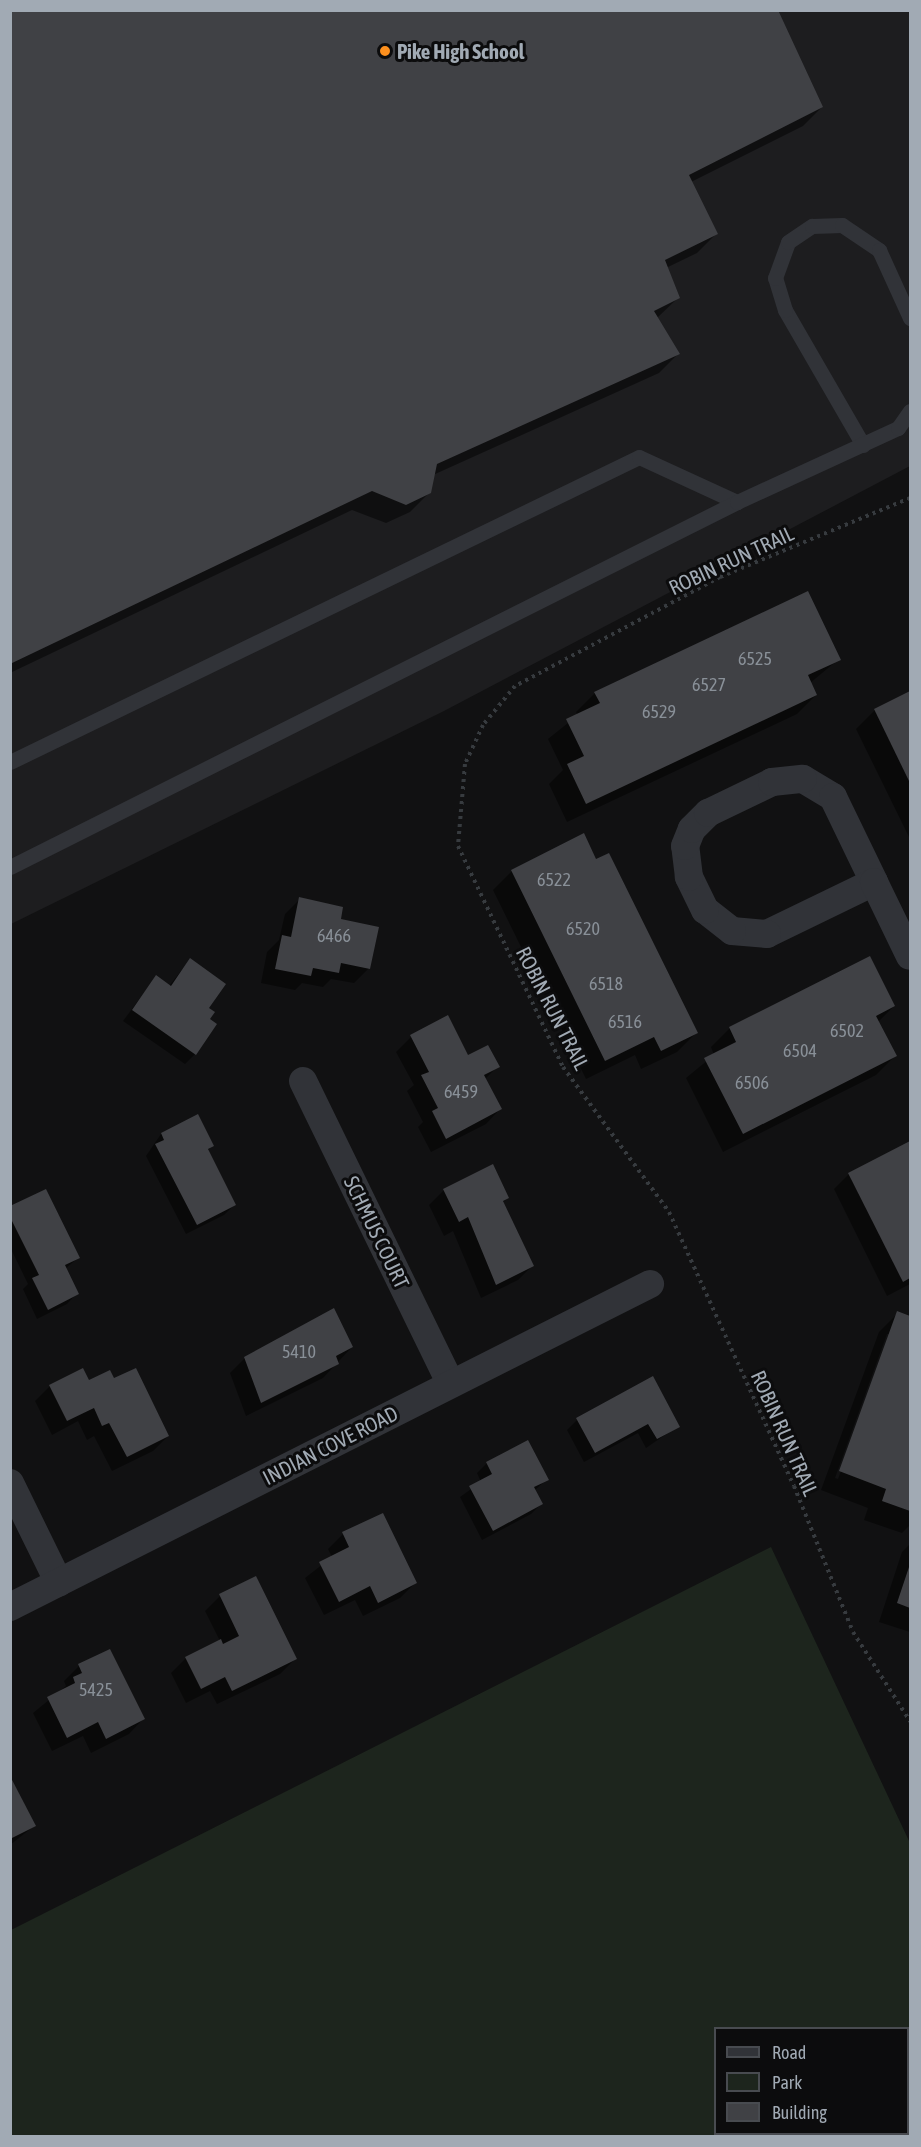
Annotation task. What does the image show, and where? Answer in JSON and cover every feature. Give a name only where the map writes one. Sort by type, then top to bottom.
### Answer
[{"type":"street","points":[[874,882],[767,934],[740,933],[723,927],[700,902],[687,873],[685,846],[692,829],[708,813],[772,782],[802,779],[833,797],[910,956]]},
{"type":"street","name":"SCHMUS COURT","points":[[303,1081],[451,1384]]},
{"type":"street","name":"INDIAN COVE ROAD","points":[[10,1607],[650,1284]]},
{"type":"street","points":[[10,1483],[59,1583]]},
{"type":"lane","points":[[863,445],[784,310],[776,279],[788,242],[812,226],[842,225],[879,250],[910,318]]},
{"type":"lane","points":[[10,867],[737,502],[898,428],[910,411]]},
{"type":"lane","points":[[10,762],[639,457],[737,502]]},
{"type":"path","name":"ROBIN RUN TRAIL","points":[[910,498],[720,578],[515,686],[483,725],[465,764],[458,846],[563,1066],[669,1212],[794,1486],[853,1632],[910,1721]]},
{"type":"shaded area","points":[[11,11],[910,11],[910,466],[444,711],[11,924]]},
{"type":"green space","points":[[771,1547],[910,1843],[910,2136],[11,2136],[11,1930]]},
{"type":"building","points":[[10,10],[778,10],[823,107],[689,175],[718,234],[665,260],[680,298],[654,311],[680,354],[437,464],[431,493],[406,505],[372,491],[10,664]]},
{"type":"building","points":[[808,591],[841,660],[808,675],[817,695],[586,804],[567,764],[584,756],[566,719],[600,703],[594,692]]},
{"type":"building","points":[[910,691],[910,783],[874,709]]},
{"type":"building","points":[[584,833],[596,859],[609,853],[698,1033],[661,1051],[654,1037],[605,1061],[511,870]]},
{"type":"building","points":[[299,897],[343,907],[341,919],[379,927],[370,969],[341,963],[339,973],[313,968],[311,976],[275,969],[282,935],[291,937]]},
{"type":"building","points":[[870,956],[895,1006],[876,1016],[897,1056],[743,1134],[704,1058],[736,1042],[729,1027]]},
{"type":"building","points":[[190,958],[226,984],[209,1008],[215,1012],[210,1019],[217,1024],[196,1055],[132,1010],[156,975],[171,986]]},
{"type":"building","points":[[448,1015],[468,1055],[488,1045],[500,1067],[484,1075],[502,1109],[446,1139],[432,1111],[438,1108],[421,1075],[429,1072],[410,1035]]},
{"type":"building","points":[[198,1114],[214,1146],[208,1149],[236,1205],[197,1225],[155,1144],[164,1140],[161,1133]]},
{"type":"building","points":[[910,1141],[910,1278],[903,1282],[848,1173]]},
{"type":"building","points":[[493,1164],[509,1198],[503,1201],[534,1266],[496,1285],[468,1217],[459,1222],[443,1189]]},
{"type":"building","points":[[46,1189],[80,1258],[65,1265],[79,1294],[48,1310],[32,1278],[39,1275],[10,1217],[10,1206]]},
{"type":"building","points":[[334,1308],[353,1347],[336,1356],[339,1364],[261,1403],[244,1357]]},
{"type":"building","points":[[897,1311],[910,1316],[910,1511],[882,1501],[886,1489],[839,1471]]},
{"type":"building","points":[[83,1368],[89,1380],[110,1370],[114,1378],[136,1368],[169,1436],[127,1457],[109,1423],[102,1426],[94,1408],[67,1421],[49,1385]]},
{"type":"building","points":[[653,1376],[680,1427],[657,1439],[648,1424],[595,1453],[576,1418]]},
{"type":"building","points":[[528,1440],[549,1480],[534,1487],[543,1504],[493,1531],[469,1486],[492,1474],[486,1462]]},
{"type":"building","points":[[383,1513],[417,1583],[378,1603],[370,1586],[339,1602],[319,1562],[349,1547],[342,1532]]},
{"type":"building","points":[[910,1564],[910,1608],[897,1603]]},
{"type":"building","points":[[256,1576],[297,1659],[232,1691],[225,1677],[201,1689],[185,1657],[221,1639],[223,1644],[239,1636],[219,1594]]},
{"type":"building","points":[[110,1649],[145,1719],[106,1739],[98,1722],[67,1738],[47,1697],[75,1683],[73,1677],[82,1673],[78,1664]]},
{"type":"building","points":[[10,1776],[36,1826],[10,1839]]},
{"type":"place","name":"Pike High School","points":[[385,51]]}]
